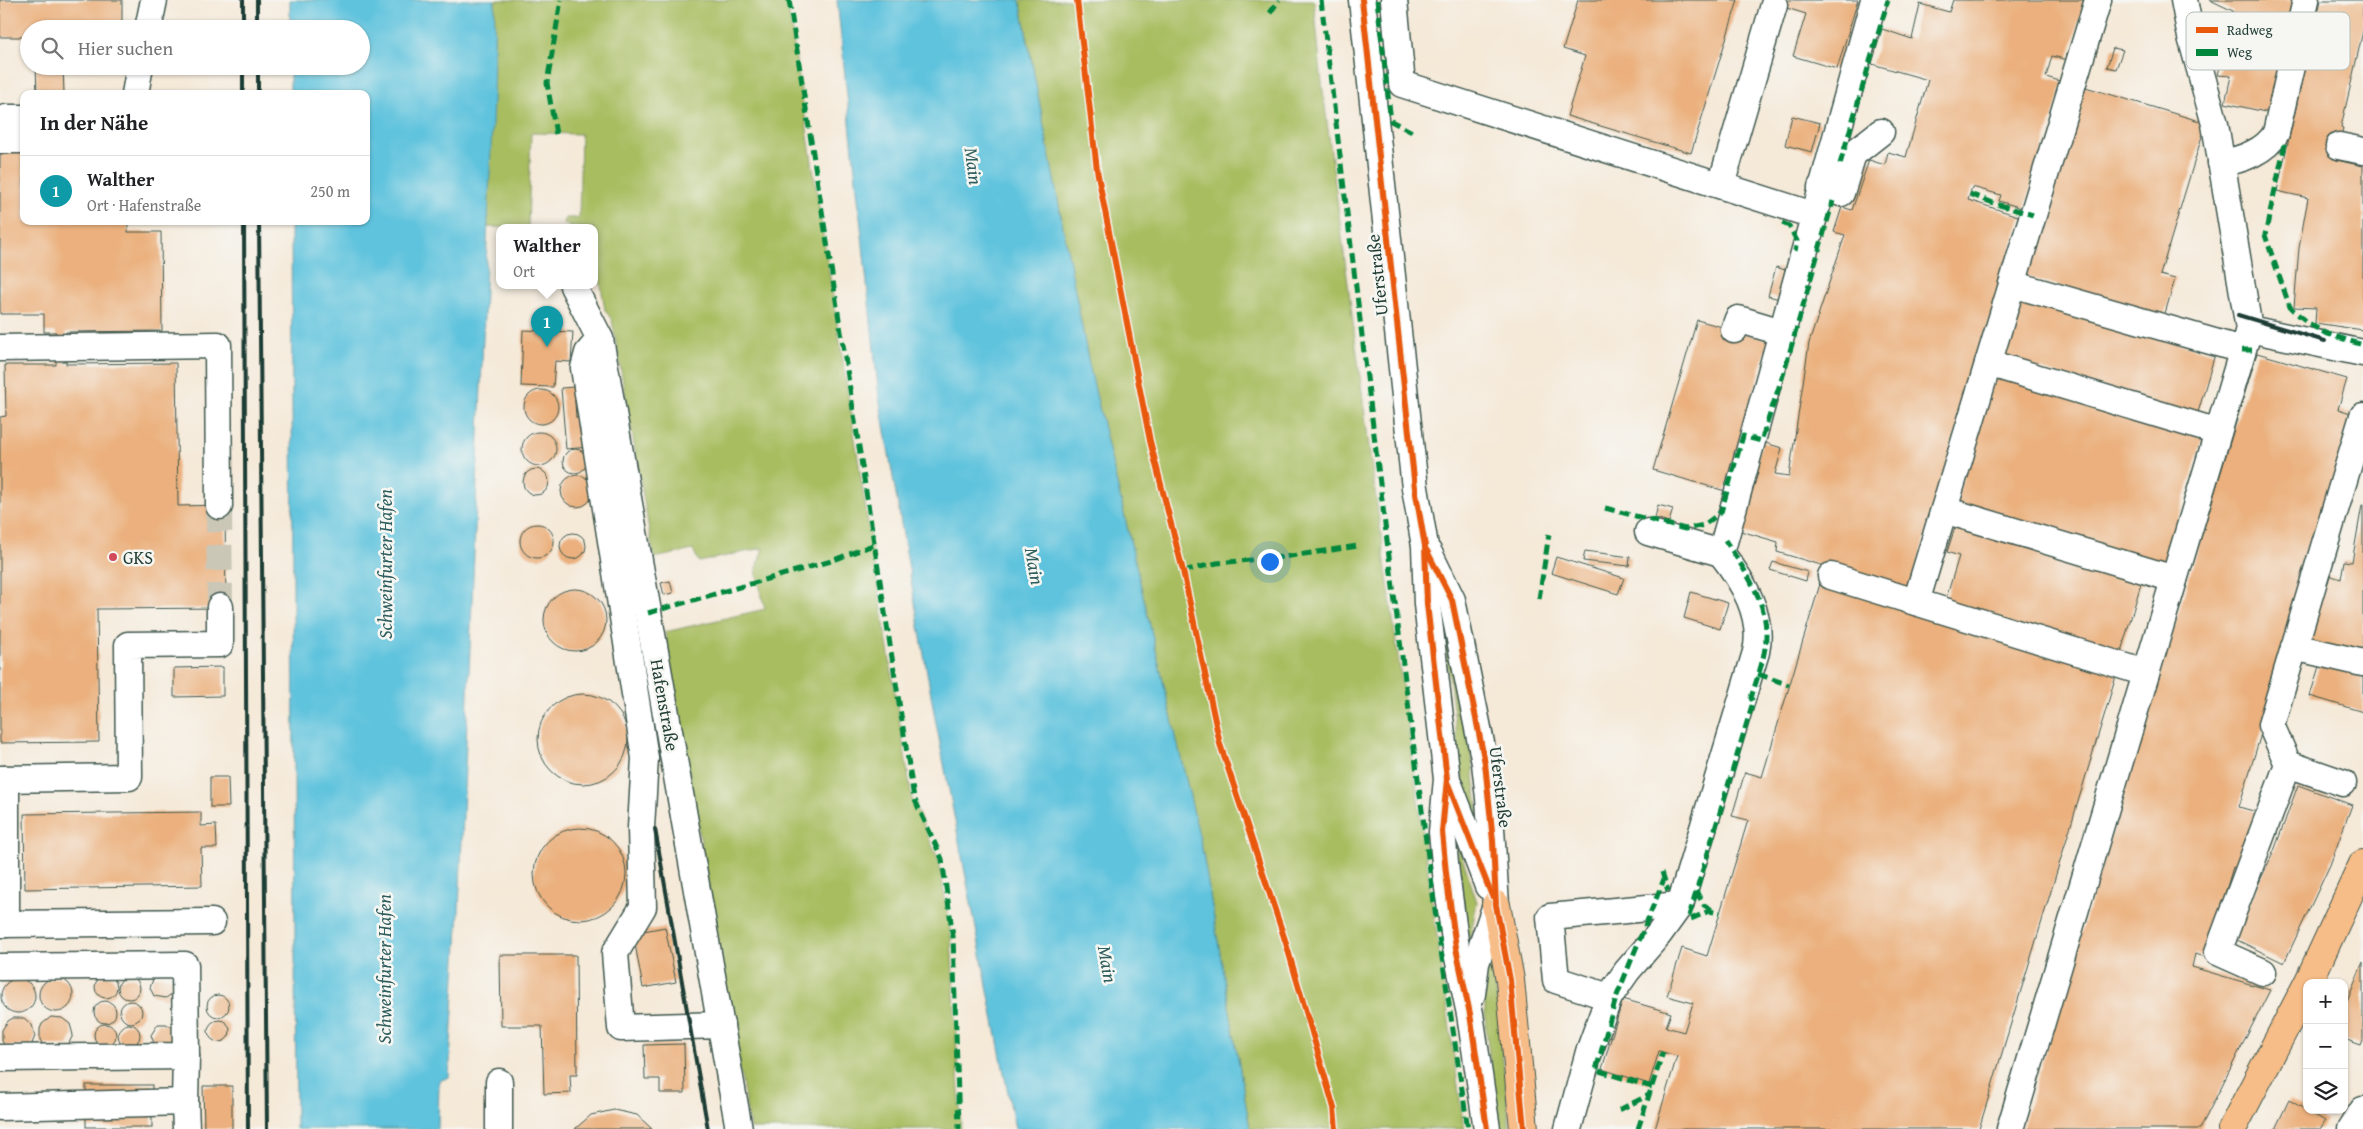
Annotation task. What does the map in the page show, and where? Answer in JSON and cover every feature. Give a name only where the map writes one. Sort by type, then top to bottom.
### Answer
[{"type":"main road","points":[[2309,979],[2363,864]]},
{"type":"main road","points":[[1496,905],[1510,980],[1524,1129]]},
{"type":"main road","points":[[2232,1129],[2303,992]]},
{"type":"street","points":[[150,20],[154,0]]},
{"type":"street","name":"Uferstraße","points":[[1362,0],[1415,488],[1425,546],[1427,604],[1447,779],[1443,840],[1456,948],[1470,1014],[1487,1129]]},
{"type":"street","points":[[1394,0],[1402,84],[1813,215]]},
{"type":"street","points":[[1721,553],[1874,0]]},
{"type":"street","points":[[1916,602],[2098,0]]},
{"type":"street","points":[[1720,185],[1774,5]]},
{"type":"street","points":[[2010,1129],[2246,340],[2222,163],[2215,124],[2200,70]]},
{"type":"street","points":[[2222,163],[2243,157],[2268,146],[2276,133],[2290,70]]},
{"type":"street","points":[[136,90],[138,75]]},
{"type":"street","points":[[10,125],[20,136]]},
{"type":"street","points":[[1821,187],[1841,193],[1853,154],[1880,132]]},
{"type":"street","points":[[2012,284],[2246,340],[2294,339],[2363,353]]},
{"type":"street","name":"Hafenstraße","points":[[574,289],[600,340],[611,470],[721,1025],[739,1129]]},
{"type":"street","points":[[1734,330],[1738,319],[1781,332]]},
{"type":"street","points":[[0,348],[218,345],[219,506]]},
{"type":"street","points":[[1988,363],[2218,432]]},
{"type":"street","points":[[2263,972],[2218,952],[2288,764],[2271,725],[2363,416]]},
{"type":"street","points":[[611,470],[645,758],[641,828],[642,907],[615,953],[621,1028],[721,1025]]},
{"type":"street","points":[[1944,510],[2174,579]]},
{"type":"street","points":[[1568,1129],[1589,1052],[1609,997],[1627,971],[1659,934],[1680,905],[1759,637],[1758,622],[1747,593],[1721,553],[1648,532]]},
{"type":"street","name":"Uferstraße","points":[[1425,546],[1452,600],[1485,763],[1492,832],[1496,905],[1476,963],[1470,1014]]},
{"type":"street","points":[[1831,576],[2146,673]]},
{"type":"street","points":[[186,1129],[185,965],[199,922],[3,924],[3,779],[129,778],[128,645],[220,644],[220,608]]},
{"type":"street","points":[[2294,646],[2363,663]]},
{"type":"street","points":[[2288,764],[2343,782]]},
{"type":"street","name":"Uferstraße","points":[[1447,779],[1496,905]]},
{"type":"street","points":[[1609,997],[1556,980],[1550,917],[1680,905]]},
{"type":"street","points":[[0,967],[185,965]]},
{"type":"street","points":[[0,1058],[186,1056]]},
{"type":"street","points":[[499,1082],[499,1129]]},
{"type":"street","points":[[0,1107],[186,1102]]},
{"type":"street","points":[[2351,1129],[2363,1110]]},
{"type":"green space","points":[[495,0],[787,0],[912,799],[939,861],[951,936],[961,1129],[750,1129],[665,632],[765,609],[756,571],[763,548],[699,562],[693,550],[654,558],[612,320],[605,310],[598,269],[598,224],[564,224],[565,218],[579,218],[581,134],[531,133],[528,224],[496,224],[496,227],[487,227]]},
{"type":"green space","points":[[1020,0],[1314,0],[1321,75],[1371,462],[1464,1129],[1250,1129],[1202,848],[1089,364]]},
{"type":"green space","points":[[1440,605],[1465,705],[1481,831],[1468,798],[1462,776]]},
{"type":"green space","points":[[1454,832],[1477,902],[1469,945]]},
{"type":"green space","points":[[1492,961],[1510,1129],[1501,1129],[1485,1016],[1487,974]]},
{"type":"water","name":"Schweinfurter Hafen","points":[[290,0],[495,0],[493,101],[459,910],[449,1077],[439,1081],[438,1129],[296,1129],[291,225],[370,225],[370,90],[290,90],[290,75],[370,75],[370,20],[290,20]]},
{"type":"water","name":"Main","points":[[837,0],[1020,0],[1089,364],[1202,848],[1250,1129],[1015,1129],[935,718],[879,397]]},
{"type":"building","points":[[0,0],[122,0],[122,20],[20,20],[20,37],[0,37]]},
{"type":"building","points":[[1578,0],[1738,0],[1691,153],[1567,116],[1585,56],[1563,49]]},
{"type":"building","points":[[1761,0],[1858,0],[1837,69],[1793,56],[1806,14]]},
{"type":"building","points":[[1953,0],[2085,0],[2068,60],[2052,56],[2046,77],[2063,82],[2025,209],[1999,201],[2001,195],[1972,187],[1968,200],[2021,217],[1909,591],[1777,552],[1778,542],[1737,530],[1762,442],[1782,448],[1775,474],[1789,476],[1809,343],[1845,235],[1834,232],[1842,207],[1852,210],[1869,160],[1885,165],[1888,152],[1906,157],[1928,80],[1872,64],[1882,29],[1912,39],[1920,4],[1949,12]]},
{"type":"building","points":[[2210,0],[2300,0],[2297,12],[2233,11]]},
{"type":"building","points":[[2321,0],[2363,0],[2363,31],[2341,127],[2343,128],[2336,160],[2363,166],[2363,330],[2315,323],[2316,308],[2294,307],[2299,248],[2308,198],[2277,191],[2297,103],[2286,101],[2293,70],[2350,70],[2350,12],[2318,12]]},
{"type":"building","points":[[2113,48],[2123,50],[2116,69],[2107,67]]},
{"type":"building","points":[[2219,70],[2284,70],[2274,114],[2225,103],[2231,76],[2218,75]]},
{"type":"building","points":[[36,75],[63,75],[64,90],[37,90]]},
{"type":"building","points":[[2082,86],[2206,123],[2160,275],[2175,279],[2164,317],[2025,276]]},
{"type":"building","points":[[1792,116],[1820,123],[1812,152],[1785,145]]},
{"type":"building","name":"GKS","points":[[20,138],[20,225],[128,225],[128,232],[161,232],[162,331],[66,332],[66,364],[176,363],[178,506],[225,505],[226,608],[97,609],[99,742],[0,743],[0,417],[6,416],[5,365],[56,365],[56,332],[44,332],[44,314],[0,314],[0,150]]},
{"type":"building","points":[[1776,267],[1788,271],[1780,299],[1768,296]]},
{"type":"building","points":[[2017,295],[2215,354],[2197,416],[1999,357]]},
{"type":"building","points":[[1697,320],[1769,340],[1725,491],[1653,470]]},
{"type":"building","points":[[523,330],[573,332],[571,362],[555,361],[553,387],[521,386]]},
{"type":"building","points":[[2257,353],[2347,379],[2338,409],[2357,415],[2239,807],[2257,812],[2240,869],[2233,867],[2206,957],[2195,954],[2192,967],[2270,990],[2200,1129],[2022,1129]]},
{"type":"building","points":[[1994,375],[2203,437],[2164,567],[1955,504]]},
{"type":"building","points":[[574,387],[576,418],[587,417],[590,447],[566,449],[561,388]]},
{"type":"building","points":[[541,390],[553,395],[558,407],[553,419],[541,424],[529,419],[524,407],[529,395]]},
{"type":"building","points":[[539,432],[551,437],[556,449],[551,461],[539,466],[527,461],[522,449],[527,437]]},
{"type":"building","points":[[575,449],[583,453],[587,461],[583,469],[575,473],[567,469],[563,461],[567,453]]},
{"type":"building","points":[[536,469],[545,473],[549,482],[545,491],[536,495],[527,491],[523,482],[527,473]]},
{"type":"building","points":[[577,475],[589,479],[593,491],[589,503],[577,507],[565,503],[561,491],[565,479]]},
{"type":"building","points":[[1658,505],[1673,509],[1669,522],[1655,518]]},
{"type":"building","points":[[2362,505],[2363,656],[2306,642],[2325,574],[2341,579],[2344,561],[2352,562]]},
{"type":"building","points":[[1957,521],[2143,577],[2120,655],[2117,673],[1979,1129],[1655,1129],[1677,1056],[1659,1051],[1649,1084],[1602,1069],[1623,999],[1671,1013],[1666,1027],[1684,1032],[1693,1003],[1667,996],[1682,948],[1707,956],[1748,820],[1732,816],[1745,772],[1762,777],[1820,584],[2040,650],[1945,602],[1959,556],[1947,552]]},
{"type":"building","points":[[537,524],[549,529],[554,541],[549,553],[537,558],[525,553],[520,541],[525,529]]},
{"type":"building","points":[[573,533],[582,537],[586,546],[582,555],[573,559],[564,555],[560,546],[564,537]]},
{"type":"building","points":[[1585,551],[1630,557],[1629,566],[1583,561]]},
{"type":"building","points":[[1556,557],[1624,578],[1618,594],[1551,573]]},
{"type":"building","points":[[1773,562],[1808,572],[1806,581],[1770,570]]},
{"type":"building","points":[[670,581],[673,593],[664,595],[661,583]]},
{"type":"building","points":[[575,589],[587,592],[597,598],[603,608],[606,620],[603,632],[597,642],[587,648],[575,651],[563,648],[553,642],[547,632],[544,620],[547,608],[553,598],[563,592]]},
{"type":"building","points":[[1691,592],[1728,603],[1720,629],[1684,618]]},
{"type":"building","points":[[2320,663],[2363,675],[2363,712],[2310,696]]},
{"type":"building","points":[[223,667],[223,696],[174,697],[174,668]]},
{"type":"building","points":[[574,694],[592,694],[608,701],[621,714],[628,730],[628,748],[621,764],[608,777],[592,784],[574,784],[558,777],[545,764],[538,748],[538,730],[545,714],[558,701]]},
{"type":"building","points":[[210,777],[228,777],[229,807],[210,807]]},
{"type":"building","points":[[2298,785],[2352,805],[2330,865],[2284,963],[2233,938],[2274,851]]},
{"type":"building","points":[[201,812],[201,826],[216,825],[217,848],[201,848],[202,886],[25,889],[24,814]]},
{"type":"building","points":[[580,828],[598,831],[613,841],[623,856],[626,874],[623,892],[613,907],[598,917],[580,920],[562,917],[547,907],[537,892],[534,874],[537,856],[547,841],[562,831]]},
{"type":"building","points":[[665,927],[676,982],[643,988],[633,933]]},
{"type":"building","points":[[500,955],[576,955],[577,1075],[570,1075],[571,1093],[544,1094],[542,1026],[501,1026]]},
{"type":"building","points":[[2363,962],[2363,1040],[2361,1045],[2348,1040],[2348,999]]},
{"type":"building","points":[[106,976],[114,979],[117,987],[114,995],[106,998],[98,995],[95,987],[98,979]]},
{"type":"building","points":[[154,976],[173,977],[173,993],[166,998],[154,996],[150,988]]},
{"type":"building","points":[[129,977],[137,980],[140,988],[137,996],[129,999],[121,996],[118,988],[121,980]]},
{"type":"building","points":[[56,978],[68,983],[73,995],[68,1007],[56,1012],[44,1007],[39,995],[44,983]]},
{"type":"building","points":[[18,979],[30,984],[35,996],[30,1008],[18,1013],[6,1008],[1,996],[6,984]]},
{"type":"building","points":[[214,995],[222,995],[229,1002],[229,1010],[222,1017],[214,1017],[207,1010],[207,1002]]},
{"type":"building","points":[[101,1001],[109,1001],[116,1008],[116,1016],[109,1023],[101,1023],[94,1016],[94,1008]]},
{"type":"building","points":[[127,1001],[135,1001],[142,1008],[142,1016],[135,1023],[127,1023],[120,1016],[120,1008]]},
{"type":"building","points":[[51,1017],[62,1018],[70,1024],[73,1035],[68,1045],[43,1045],[40,1040],[40,1029],[42,1024]]},
{"type":"building","points":[[13,1018],[24,1018],[32,1025],[35,1036],[31,1046],[5,1046],[2,1041],[2,1030],[8,1021]]},
{"type":"building","points":[[215,1020],[223,1020],[230,1027],[230,1035],[223,1042],[215,1042],[208,1035],[208,1027]]},
{"type":"building","points":[[105,1024],[113,1027],[116,1035],[113,1043],[105,1046],[97,1043],[94,1035],[97,1027]]},
{"type":"building","points":[[129,1024],[137,1027],[140,1035],[137,1043],[129,1046],[121,1043],[118,1035],[121,1027]]},
{"type":"building","points":[[158,1024],[166,1024],[174,1028],[174,1044],[155,1046],[151,1035]]},
{"type":"building","points":[[684,1044],[685,1093],[660,1093],[660,1079],[645,1079],[644,1045]]},
{"type":"building","points":[[86,1085],[152,1085],[152,1127],[86,1127]]},
{"type":"building","points":[[203,1086],[232,1086],[232,1129],[204,1129]]},
{"type":"building","points":[[2289,1100],[2303,1108],[2303,1114],[2313,1114],[2325,1121],[2320,1129],[2275,1129]]},
{"type":"building","points":[[614,1110],[637,1115],[652,1129],[575,1129],[591,1115]]},
{"type":"tunnel","points":[[219,506],[220,607]]},
{"type":"railway","points":[[243,0],[243,20]]},
{"type":"railway","points":[[257,0],[257,20]]},
{"type":"railway","points":[[243,75],[243,90]]},
{"type":"railway","points":[[258,75],[258,90]]},
{"type":"railway","points":[[244,225],[248,1129]]},
{"type":"railway","points":[[259,225],[267,1129]]},
{"type":"railway","points":[[2238,315],[2325,341]]},
{"type":"railway","points":[[655,829],[708,1129]]},
{"type":"marked path","points":[[556,134],[547,83],[561,0]]},
{"type":"marked path","points":[[789,0],[914,798],[942,859],[953,936],[959,1129]]},
{"type":"marked path","points":[[1270,13],[1279,0]]},
{"type":"marked path","points":[[1321,0],[1387,541],[1436,918],[1468,1129]]},
{"type":"marked path","points":[[1377,0],[1391,121],[1416,134]]},
{"type":"marked path","points":[[1840,164],[1888,0]]},
{"type":"marked path","points":[[2285,144],[2265,235],[2290,307],[2313,326],[2325,333],[2363,345]]},
{"type":"marked path","points":[[1970,194],[2033,215]]},
{"type":"marked path","points":[[1605,508],[1685,529],[1704,525],[1721,512],[1743,436],[1761,441],[1784,372],[1833,201]]},
{"type":"marked path","points":[[1782,223],[1789,226],[1797,241],[1795,251]]},
{"type":"marked path","points":[[2242,350],[2253,350]]},
{"type":"marked path","points":[[1539,599],[1549,534]]},
{"type":"marked path","points":[[1689,916],[1753,702],[1751,698],[1766,643],[1763,609],[1753,585],[1725,540]]},
{"type":"marked path","points":[[648,613],[831,561],[873,545]]},
{"type":"marked path","points":[[1183,571],[1217,563],[1284,557],[1358,546]]},
{"type":"marked path","points":[[1758,674],[1789,685]]},
{"type":"marked path","points":[[1662,872],[1668,891]]},
{"type":"marked path","points":[[1652,1087],[1596,1070],[1616,998],[1664,879]]},
{"type":"marked path","points":[[1696,891],[1704,905],[1714,911]]},
{"type":"marked path","points":[[1691,919],[1709,911],[1720,913]]},
{"type":"marked path","points":[[1638,1129],[1663,1052]]},
{"type":"marked path","points":[[1619,1110],[1649,1095]]},
{"type":"cycle path","points":[[1077,0],[1097,170],[1150,441],[1183,571],[1220,744],[1285,940],[1334,1108],[1336,1129]]},
{"type":"cycle path","points":[[1362,0],[1415,488],[1425,546],[1427,604],[1447,779],[1442,832],[1446,873],[1456,948],[1470,1014],[1487,1129]]},
{"type":"cycle path","points":[[1427,551],[1452,600],[1485,763],[1493,841],[1496,905],[1510,980],[1524,1129]]},
{"type":"cycle path","points":[[1448,784],[1492,896]]},
{"type":"place","name":"Walther","points":[[547,347]]},
{"type":"place","name":"GKS","points":[[113,557]]}]
